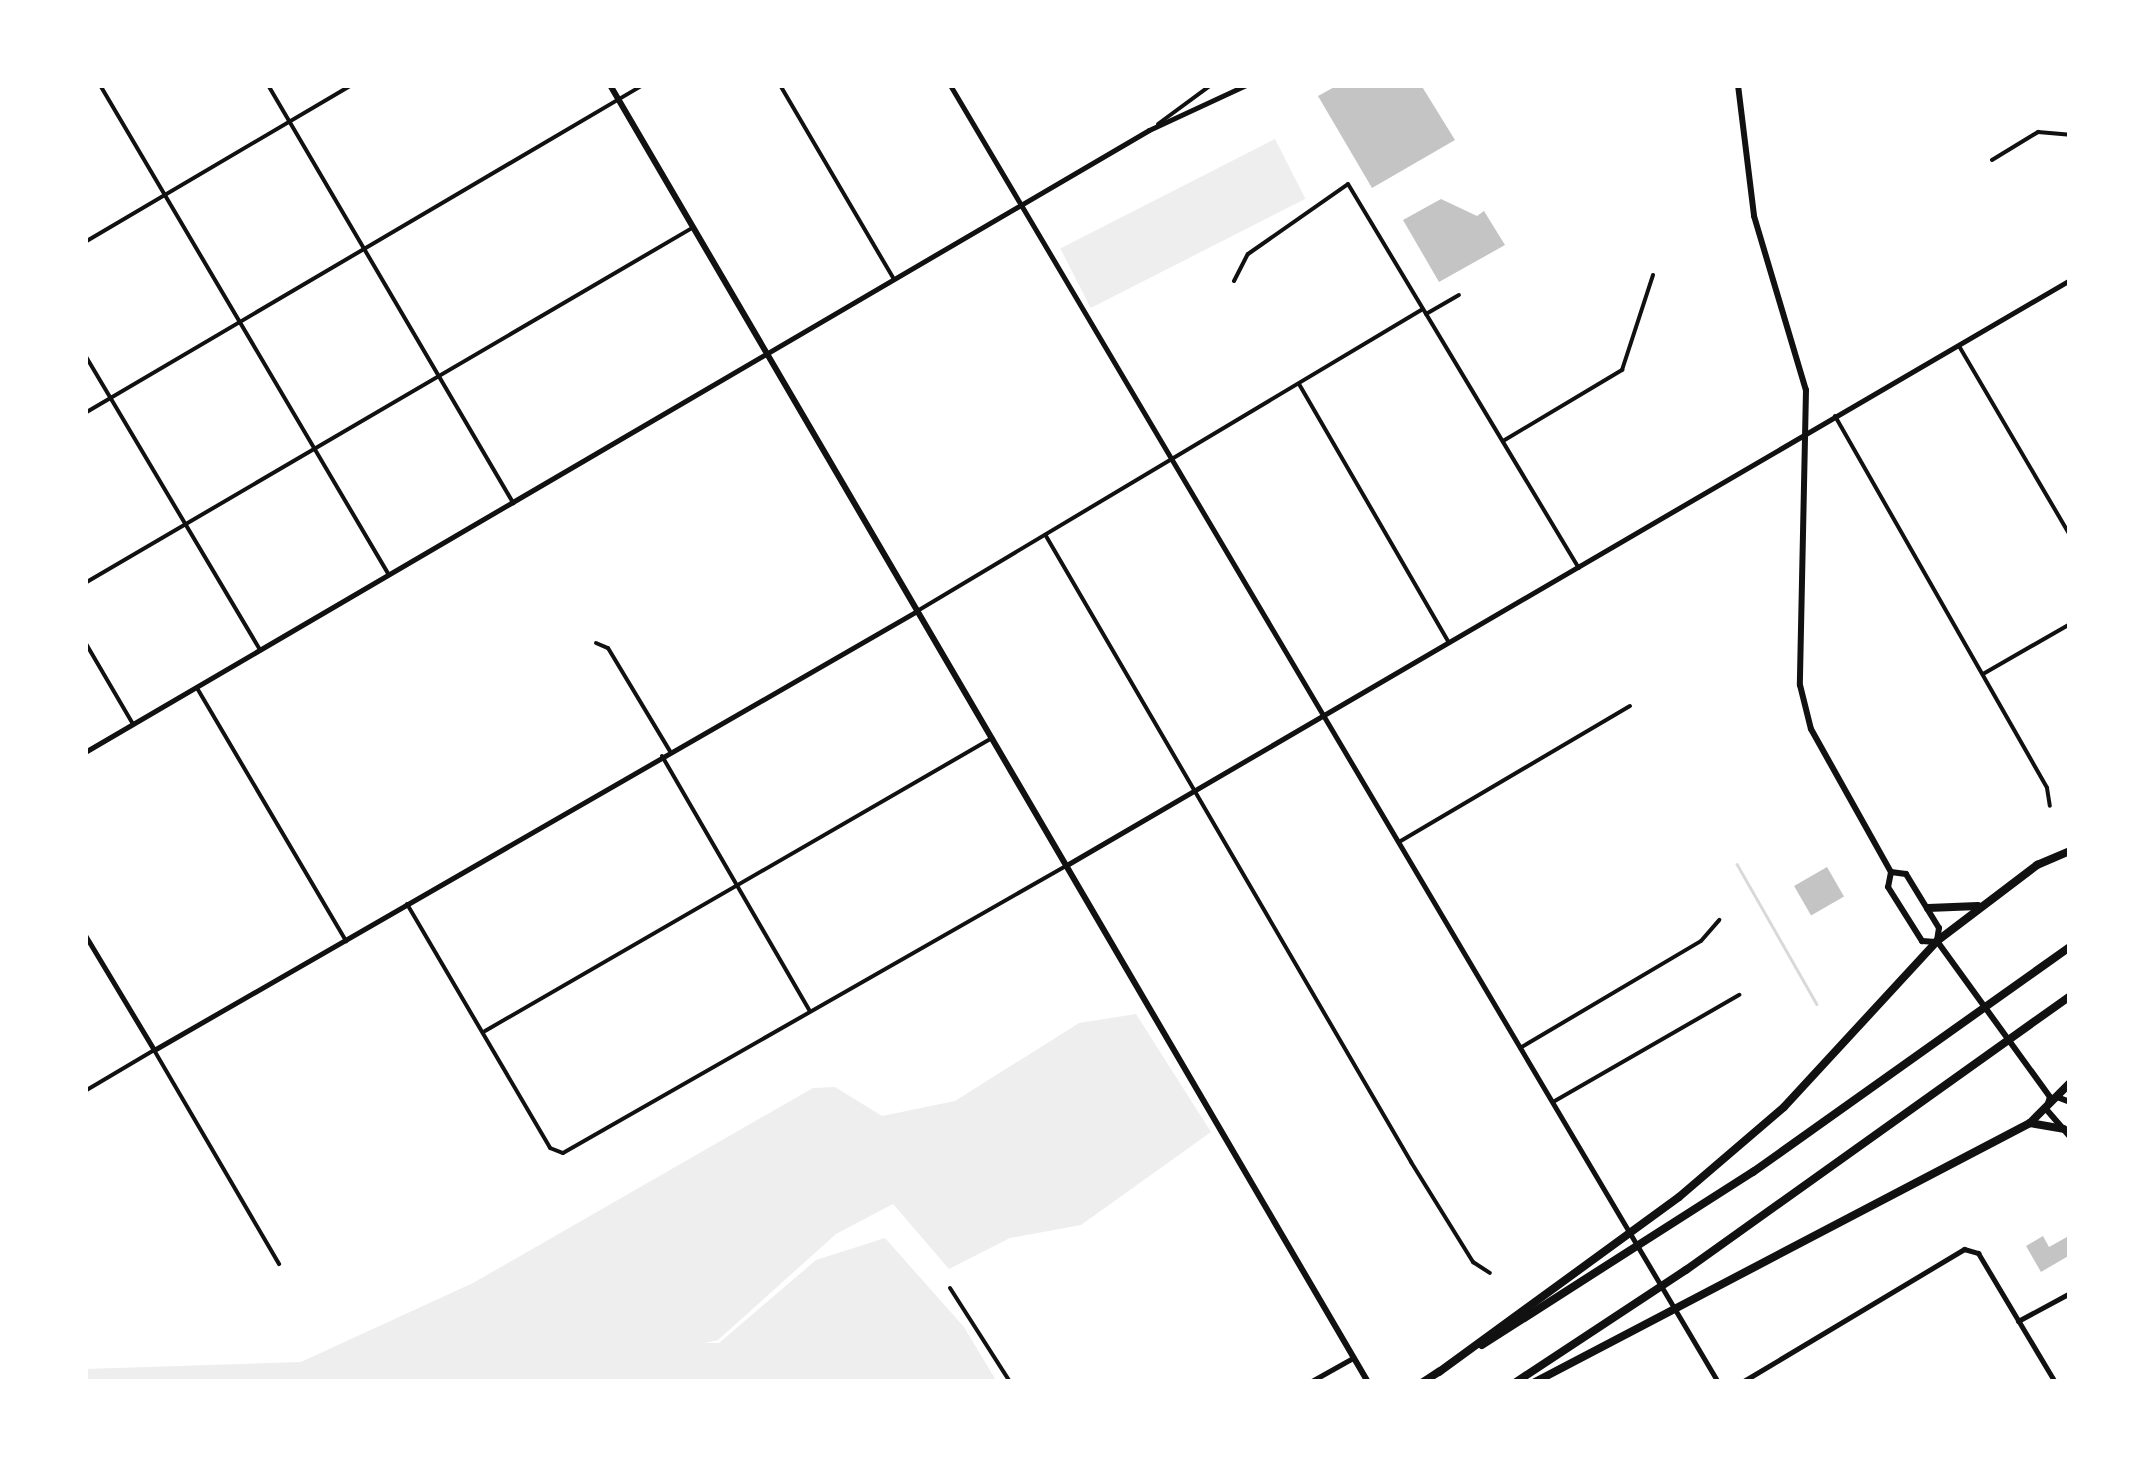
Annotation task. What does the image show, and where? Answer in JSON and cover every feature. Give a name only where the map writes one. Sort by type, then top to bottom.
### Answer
[{"type":"highway","points":[[1438,1372],[1679,1198],[1784,1107],[1937,941],[2037,865],[2070,851]]},
{"type":"highway","points":[[1928,908],[1982,905]]},
{"type":"highway","points":[[1423,1382],[1753,1172],[2070,947]]},
{"type":"highway","points":[[1516,1382],[1686,1270],[2070,996]]},
{"type":"highway","points":[[1535,1382],[2030,1123],[2050,1098],[2070,1083]]},
{"type":"highway","points":[[2030,1123],[2063,1129]]},
{"type":"main road","points":[[610,85],[1367,1381]]},
{"type":"main road","points":[[1738,85],[1747,181],[1798,359],[1808,433],[1800,685],[1811,728],[1891,872],[1888,887],[1922,941],[1937,941]]},
{"type":"main road","points":[[1891,872],[1906,874],[1939,928],[1937,941],[2050,1098],[2070,1102]]},
{"type":"main road","points":[[2050,1098],[2046,1109],[2070,1137]]},
{"type":"street","points":[[100,85],[388,574]]},
{"type":"street","points":[[268,85],[513,504]]},
{"type":"street","points":[[85,242],[352,85]]},
{"type":"street","points":[[85,414],[642,85]]},
{"type":"street","points":[[780,85],[895,280]]},
{"type":"street","points":[[950,85],[1718,1382]]},
{"type":"street","points":[[85,752],[1021,207],[1149,130],[1210,85]]},
{"type":"street","points":[[1149,130],[1246,85]]},
{"type":"street","points":[[1992,160],[2038,132],[2070,135]]},
{"type":"street","points":[[1234,281],[1248,254],[1348,184],[1578,568]]},
{"type":"street","points":[[85,583],[186,527],[436,374],[692,228]]},
{"type":"street","points":[[1503,441],[1622,370],[1653,275]]},
{"type":"street","points":[[407,904],[550,1148],[563,1154],[1066,866],[2070,280]]},
{"type":"street","points":[[85,1090],[916,612],[1299,384],[1460,295]]},
{"type":"street","points":[[1959,346],[2070,535]]},
{"type":"street","points":[[85,355],[260,650]]},
{"type":"street","points":[[1299,384],[1448,641]]},
{"type":"street","points":[[1835,416],[2047,788],[2050,806]]},
{"type":"street","points":[[1046,536],[1411,1162],[1473,1262],[1490,1274]]},
{"type":"street","points":[[1982,674],[2070,624]]},
{"type":"street","points":[[85,642],[134,726]]},
{"type":"street","points":[[596,643],[608,648],[670,751]]},
{"type":"street","points":[[197,688],[346,940]]},
{"type":"street","points":[[1400,842],[1630,706]]},
{"type":"street","points":[[483,1032],[992,738]]},
{"type":"street","points":[[662,756],[811,1013]]},
{"type":"street","points":[[1520,1048],[1701,941],[1719,920]]},
{"type":"street","points":[[85,935],[279,1264]]},
{"type":"street","points":[[1552,1102],[1739,995]]},
{"type":"street","points":[[1742,1382],[1964,1249],[1982,1259],[2055,1382]]},
{"type":"street","points":[[950,1288],[1010,1382]]},
{"type":"street","points":[[2018,1321],[2070,1293]]},
{"type":"street","points":[[1310,1382],[1351,1359]]},
{"type":"shaded area","points":[[1275,139],[1305,199],[1091,308],[1060,248]]},
{"type":"shaded area","points":[[1136,1014],[1211,1132],[1081,1225],[1010,1238],[949,1269],[893,1204],[836,1234],[718,1340],[705,1343],[719,1343],[816,1260],[885,1238],[964,1327],[997,1382],[85,1382],[85,1369],[301,1362],[473,1283],[813,1088],[835,1087],[882,1116],[955,1101],[1079,1023]]},
{"type":"building","points":[[1338,85],[1421,85],[1455,140],[1372,188],[1318,96]]},
{"type":"building","points":[[1441,199],[1477,216],[1484,211],[1505,245],[1439,282],[1403,220]]},
{"type":"building","points":[[1827,867],[1844,896],[1811,915],[1794,886]]},
{"type":"building","points":[[2043,1236],[2049,1247],[2067,1237],[2070,1255],[2041,1272],[2026,1246]]},
{"type":"waterway","points":[[1737,864],[1817,1004]]}]
